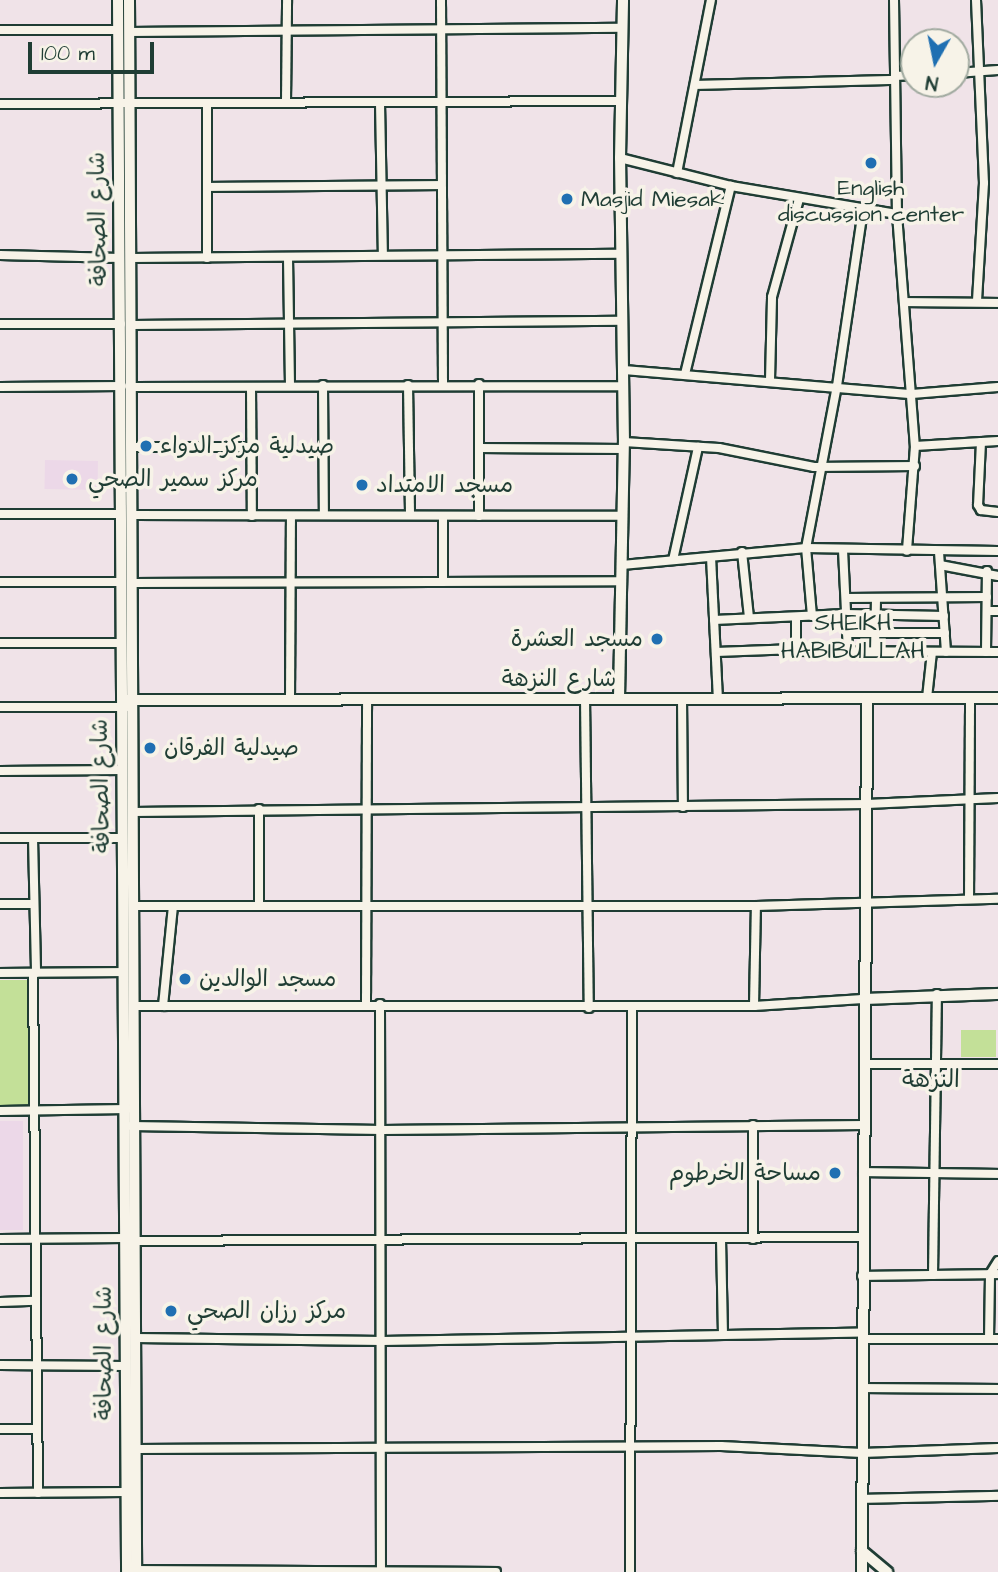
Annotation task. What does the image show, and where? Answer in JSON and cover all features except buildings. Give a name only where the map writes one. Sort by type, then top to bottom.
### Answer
[{"type":"main road","name":"شارع الصحافة","points":[[118,0],[124,31],[130,103],[125,258]]},
{"type":"main road","name":"شارع الصحافة","points":[[129,0],[118,104],[127,324],[127,582],[134,704],[133,1006],[129,1109]]},
{"type":"main road","name":"شارع الصحافة","points":[[126,515],[131,447],[127,386]]},
{"type":"main road","name":"شارع الصحافة","points":[[127,582],[121,643],[120,703],[124,972],[130,1126],[125,1492],[133,1571]]},
{"type":"main road","name":"شارع الصحافة","points":[[130,1240],[136,1338],[133,1571]]},
{"type":"main road","points":[[862,1551],[887,1572]]},
{"type":"street","points":[[286,103],[287,0]]},
{"type":"street","points":[[440,0],[443,384]]},
{"type":"street","points":[[619,698],[624,445],[620,158],[623,0]]},
{"type":"street","points":[[677,173],[698,85],[711,0]]},
{"type":"street","points":[[894,0],[897,214],[915,446],[907,551]]},
{"type":"street","points":[[975,0],[984,215],[977,302]]},
{"type":"street","points":[[0,30],[441,31],[623,28]]},
{"type":"street","points":[[970,72],[998,70]]},
{"type":"street","points":[[698,85],[900,77]]},
{"type":"street","points":[[0,104],[621,101]]},
{"type":"street","points":[[207,103],[207,258]]},
{"type":"street","points":[[380,103],[383,255]]},
{"type":"street","points":[[620,158],[731,186],[897,214]]},
{"type":"street","points":[[207,187],[441,185]]},
{"type":"street","points":[[685,374],[731,186]]},
{"type":"street","points":[[770,380],[772,297],[799,199]]},
{"type":"street","points":[[812,616],[806,548],[837,386],[863,210]]},
{"type":"street","points":[[0,255],[288,258],[442,253],[621,254]]},
{"type":"street","points":[[288,258],[290,385]]},
{"type":"street","points":[[904,302],[998,303]]},
{"type":"street","points":[[0,324],[623,321]]},
{"type":"street","points":[[624,370],[770,380],[912,394],[998,387]]},
{"type":"street","points":[[0,387],[443,384],[624,386]]},
{"type":"street","points":[[479,384],[479,516]]},
{"type":"street","points":[[323,385],[324,515]]},
{"type":"street","points":[[408,385],[410,515]]},
{"type":"street","points":[[251,387],[252,516]]},
{"type":"street","points":[[915,446],[998,441]]},
{"type":"street","points":[[981,442],[978,505],[981,510],[998,512]]},
{"type":"street","points":[[479,448],[624,445],[698,447],[800,465],[915,466]]},
{"type":"street","points":[[131,447],[251,447]]},
{"type":"street","points":[[673,560],[698,447]]},
{"type":"street","points":[[0,514],[622,516]]},
{"type":"street","points":[[443,516],[443,582]]},
{"type":"street","points":[[290,699],[291,517]]},
{"type":"street","points":[[622,565],[806,548],[998,551]]},
{"type":"street","points":[[844,550],[848,651]]},
{"type":"street","points":[[742,552],[749,618]]},
{"type":"street","points":[[939,552],[946,652]]},
{"type":"street","points":[[711,557],[718,698]]},
{"type":"street","points":[[940,565],[987,571],[998,576]]},
{"type":"street","points":[[986,652],[987,571]]},
{"type":"street","points":[[0,582],[622,581]]},
{"type":"street","points":[[845,598],[987,597]]},
{"type":"street","points":[[875,651],[876,598]]},
{"type":"street","points":[[986,611],[998,611]]},
{"type":"street","points":[[714,620],[846,614],[944,616]]},
{"type":"street","points":[[796,617],[797,649]]},
{"type":"street","points":[[847,633],[945,633]]},
{"type":"street","points":[[0,643],[121,643]]},
{"type":"street","points":[[716,652],[797,649],[998,652]]},
{"type":"street","points":[[927,698],[932,652]]},
{"type":"street","points":[[584,698],[589,1007]]},
{"type":"street","points":[[682,698],[683,807]]},
{"type":"street","points":[[862,1572],[863,999],[867,698]]},
{"type":"street","points":[[969,899],[970,698]]},
{"type":"street","name":"شارع النزهة","points":[[120,703],[290,699],[998,698]]},
{"type":"street","points":[[366,1005],[367,699]]},
{"type":"street","points":[[0,707],[120,703]]},
{"type":"street","points":[[0,771],[122,770]]},
{"type":"street","points":[[132,812],[683,807],[867,804],[998,798]]},
{"type":"street","points":[[259,809],[259,905]]},
{"type":"street","points":[[0,838],[123,838]]},
{"type":"street","points":[[33,838],[32,1111],[38,1493]]},
{"type":"street","points":[[133,906],[756,906],[998,899]]},
{"type":"street","points":[[0,904],[34,904]]},
{"type":"street","points":[[163,1006],[173,906]]},
{"type":"street","points":[[754,1006],[756,906]]},
{"type":"street","points":[[0,973],[124,972]]},
{"type":"street","points":[[933,1275],[937,994]]},
{"type":"street","points":[[133,1006],[754,1006],[937,994],[998,994]]},
{"type":"street","points":[[380,1004],[383,1451],[381,1571]]},
{"type":"street","points":[[630,1572],[632,1007]]},
{"type":"street","points":[[864,1064],[998,1064]]},
{"type":"street","points":[[0,1111],[129,1109]]},
{"type":"street","points":[[753,1125],[753,1240]]},
{"type":"street","points":[[130,1126],[382,1130],[864,1125]]},
{"type":"street","points":[[863,1172],[998,1174]]},
{"type":"street","points":[[0,1239],[382,1241],[862,1237]]},
{"type":"street","points":[[721,1239],[723,1334]]},
{"type":"street","points":[[136,1338],[382,1341],[723,1334],[993,1339],[994,1274],[998,1261]]},
{"type":"street","points":[[862,1276],[994,1274]]},
{"type":"street","points":[[0,1302],[36,1301]]},
{"type":"street","points":[[0,1365],[125,1366]]},
{"type":"street","points":[[863,1388],[998,1389]]},
{"type":"street","points":[[0,1429],[37,1429]]},
{"type":"street","points":[[136,1449],[383,1451],[629,1446],[862,1453],[998,1448]]},
{"type":"street","points":[[0,1493],[125,1492]]},
{"type":"street","points":[[862,1499],[998,1496]]},
{"type":"street","points":[[133,1571],[496,1572]]},
{"type":"shaded area","name":"مركز سمير الصحي","points":[[45,460],[98,461],[97,490],[44,489]]},
{"type":"shaded area","points":[[0,1121],[23,1121],[23,1230],[0,1230]]},
{"type":"green space","points":[[0,980],[28,980],[28,1107],[0,1107]]},
{"type":"green space","points":[[961,1030],[996,1030],[996,1057],[961,1057]]},
{"type":"place","name":"English discussion center","points":[[871,163]]},
{"type":"place","name":"Masjid Miesak","points":[[567,199]]},
{"type":"place","name":"صيدلية مركز الدواء","points":[[146,446]]},
{"type":"place","name":"مركز سمير الصحي","points":[[72,479]]},
{"type":"place","name":"مسجد الامتداد","points":[[362,485]]},
{"type":"place","name":"مسجد العشرة","points":[[657,639]]},
{"type":"place","name":"صيدلية الفرقان","points":[[150,748]]},
{"type":"place","name":"مسجد الوالدين","points":[[185,979]]},
{"type":"place","name":"مساحة الخرطوم","points":[[835,1173]]},
{"type":"place","name":"مركز رزان الصحي","points":[[171,1311]]},
{"type":"district","name":"SHEIKH HABIBULLAH","points":[[853,638]]},
{"type":"district","name":"النزهة","points":[[931,1081]]}]
